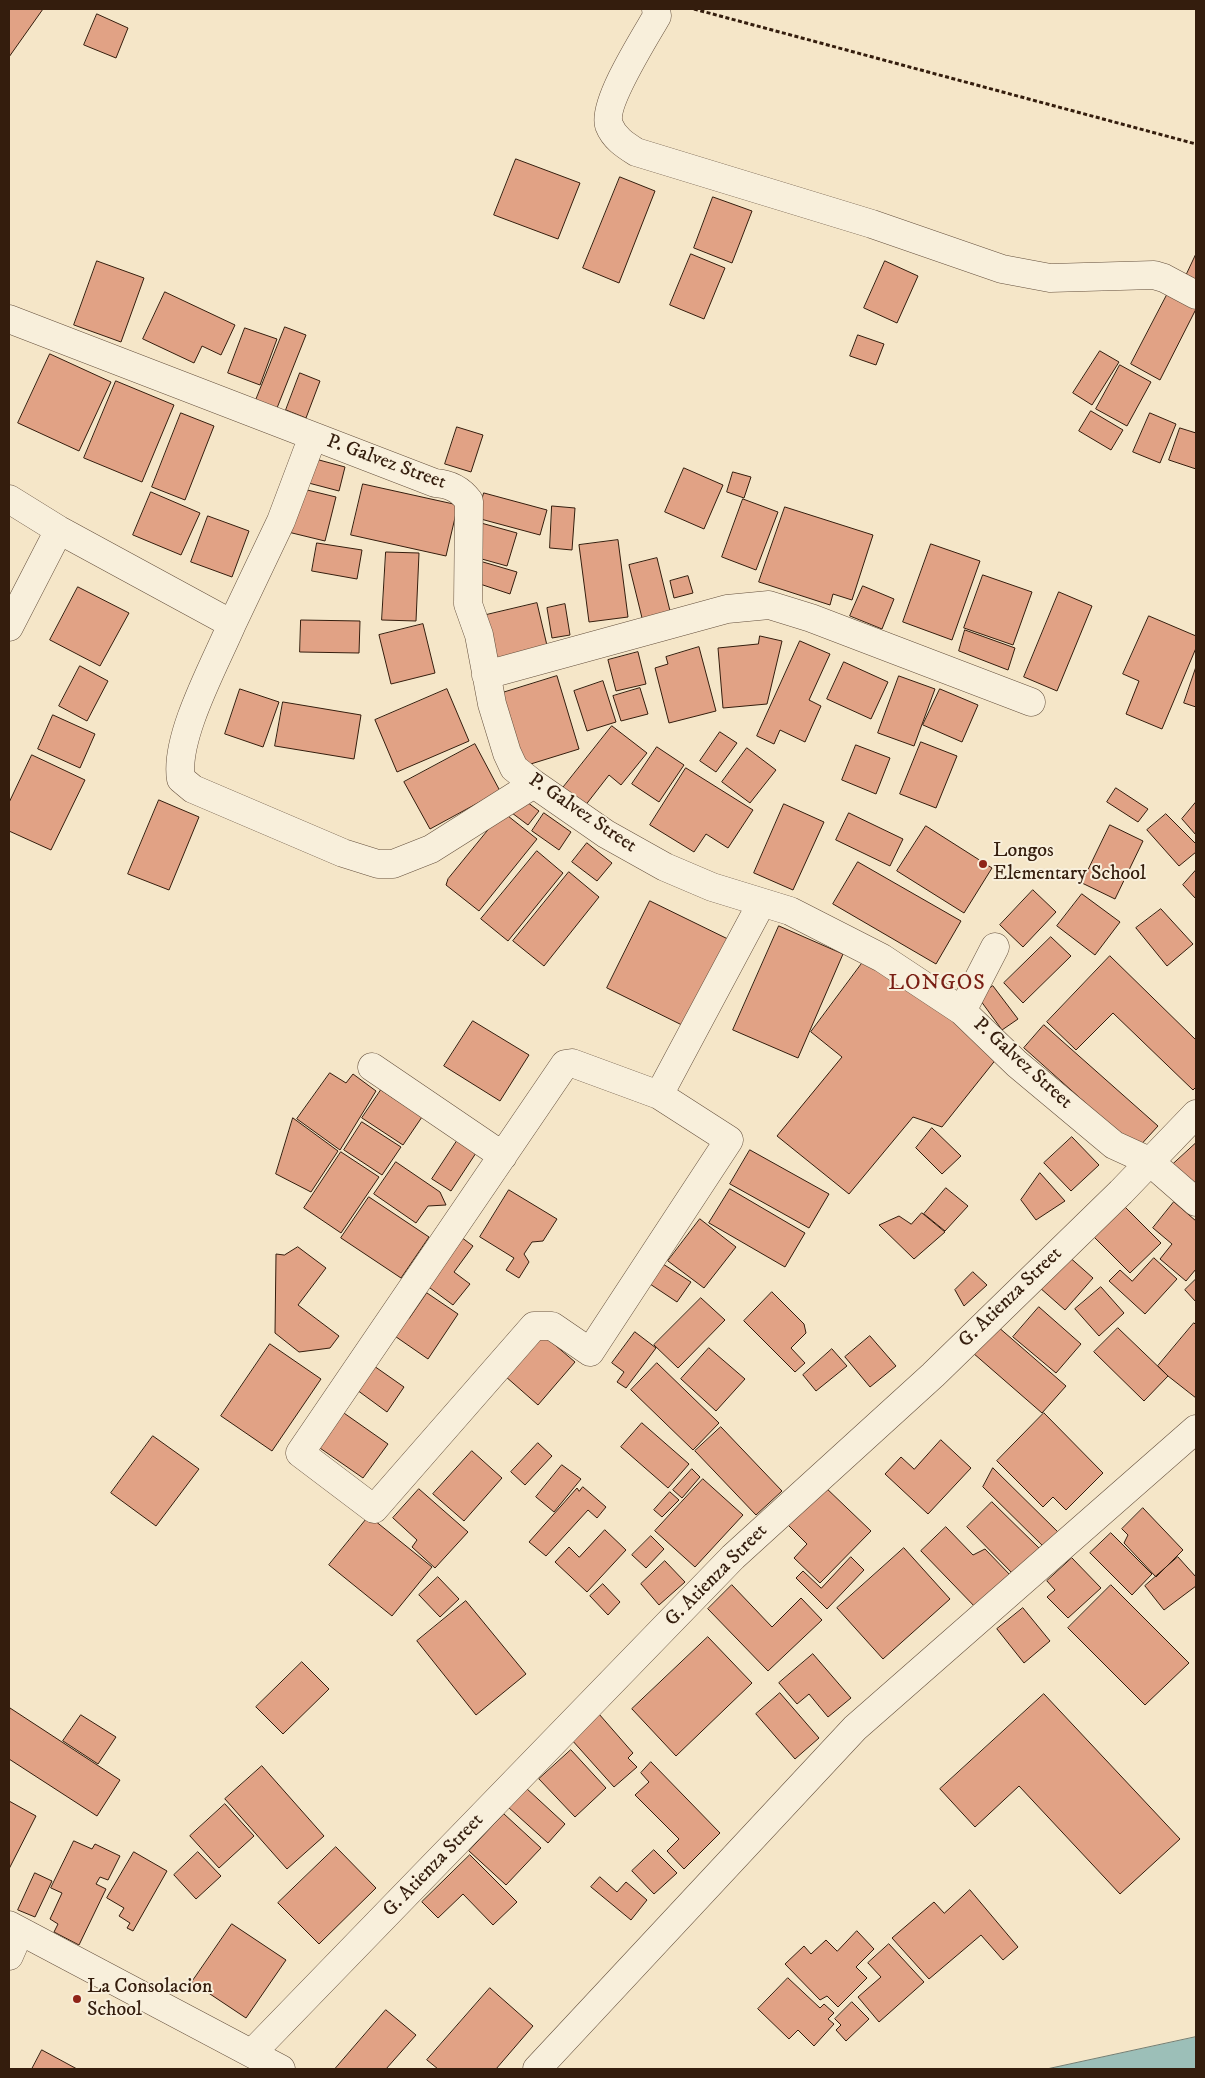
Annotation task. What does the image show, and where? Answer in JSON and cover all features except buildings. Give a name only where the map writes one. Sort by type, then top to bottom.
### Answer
[{"type":"street","points":[[656,9],[657,16],[611,99],[608,124],[617,139],[636,152],[872,224],[1002,269],[1050,278],[1154,275],[1164,278],[1196,295]]},
{"type":"street","name":"P. Galvez Street","points":[[9,319],[435,483],[448,484],[462,492],[469,501],[468,604],[479,635],[492,704],[507,753],[514,768],[606,834],[665,867],[712,887],[761,904],[790,911],[856,943],[962,1011],[1017,1064],[1114,1145],[1149,1161],[1196,1202]]},
{"type":"street","points":[[313,436],[281,521],[232,624],[188,727],[179,767],[181,779],[193,789],[343,853],[378,864],[393,864],[431,849],[534,784]]},
{"type":"street","points":[[9,499],[59,530],[232,624]]},
{"type":"street","points":[[9,627],[59,530]]},
{"type":"street","points":[[486,675],[727,609],[769,605],[811,618],[1031,702]]},
{"type":"street","points":[[658,1095],[761,904]]},
{"type":"street","points":[[962,1011],[995,947]]},
{"type":"street","points":[[572,1063],[658,1095],[729,1140],[590,1352],[552,1326],[534,1326],[374,1509],[300,1453],[503,1156],[565,1064],[572,1063]]},
{"type":"street","points":[[372,1067],[503,1156]]},
{"type":"street","name":"G. Atienza Street","points":[[252,2053],[733,1557],[933,1375],[1121,1192],[1196,1114]]},
{"type":"street","points":[[537,2069],[855,1728],[1196,1430]]},
{"type":"street","points":[[9,1956],[14,1928],[281,2069]]},
{"type":"path","points":[[694,9],[1196,144]]},
{"type":"water","points":[[1196,2037],[1196,2069],[1047,2069]]},
{"type":"place","name":"Longos Elementary School","points":[[983,864]]},
{"type":"place","name":"La Consolacion School","points":[[77,1999]]},
{"type":"district","name":"LONGOS","points":[[937,984]]}]
